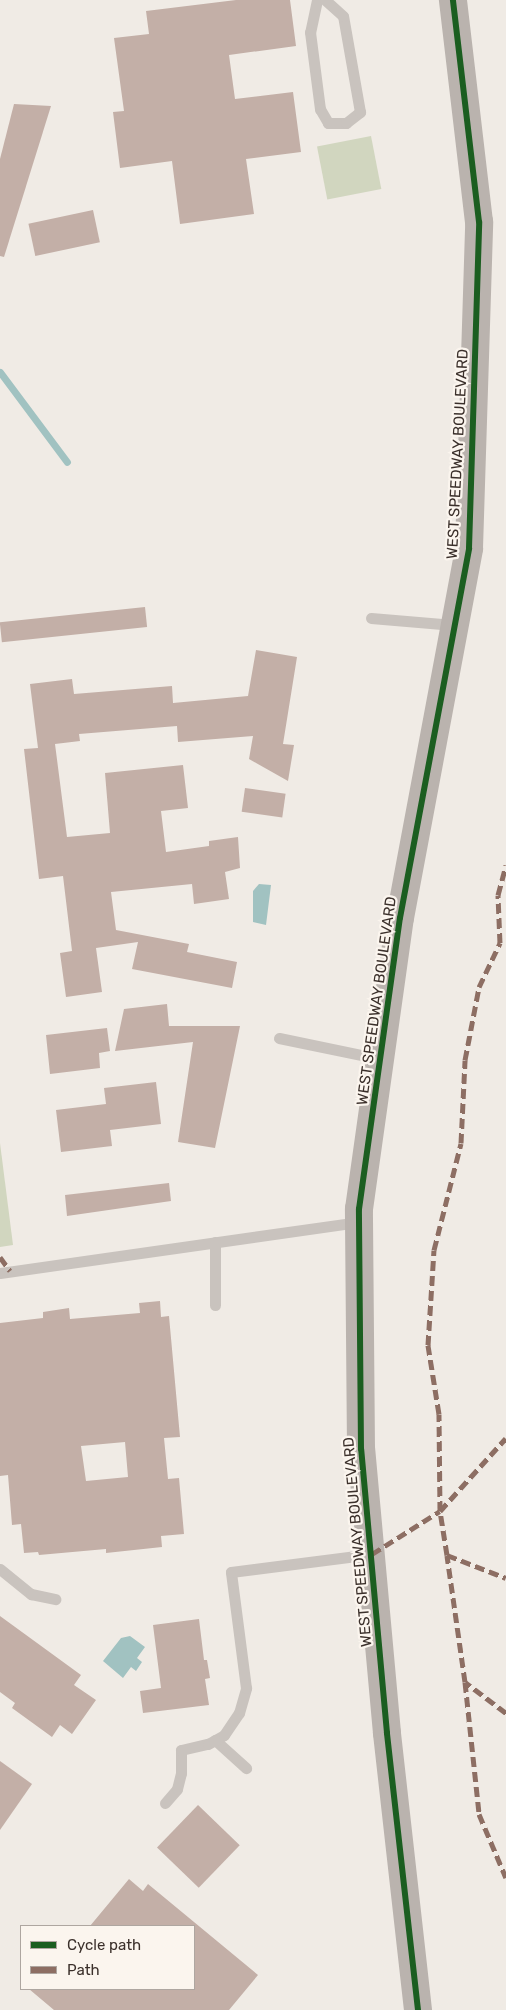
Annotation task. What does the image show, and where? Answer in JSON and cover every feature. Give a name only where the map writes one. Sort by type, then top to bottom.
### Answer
[{"type":"main road","name":"WEST SPEEDWAY BOULEVARD","points":[[418,2010],[387,1733],[361,1449],[359,1222],[400,918],[469,548],[479,222],[453,0]]},
{"type":"lane","points":[[317,0],[310,32],[320,109],[328,123],[346,123],[360,112],[342,16],[325,0]]},
{"type":"lane","points":[[371,618],[454,625]]},
{"type":"lane","points":[[279,1038],[380,1059]]},
{"type":"lane","points":[[0,1273],[359,1222]]},
{"type":"lane","points":[[214,1305],[215,1242]]},
{"type":"lane","points":[[165,1803],[177,1789],[181,1772],[181,1750],[215,1740],[224,1735],[239,1714],[246,1688],[232,1572],[372,1554]]},
{"type":"lane","points":[[0,1569],[31,1594],[55,1599]]},
{"type":"lane","points":[[215,1740],[246,1768]]},
{"type":"green space","points":[[371,136],[381,189],[327,200],[317,146]]},
{"type":"green space","points":[[0,1143],[13,1245],[0,1247]]},
{"type":"water","points":[[259,884],[271,885],[266,925],[253,922],[253,891]]},
{"type":"water","points":[[130,1636],[145,1647],[137,1658],[142,1662],[136,1671],[131,1667],[123,1678],[103,1661],[121,1638]]},
{"type":"building","points":[[236,0],[290,0],[296,46],[229,55],[235,99],[293,92],[301,152],[246,159],[254,214],[180,224],[172,161],[120,168],[113,112],[124,111],[114,38],[149,34],[146,11]]},
{"type":"building","points":[[14,104],[51,106],[4,257],[0,256],[0,159]]},
{"type":"building","points":[[93,210],[100,242],[35,256],[28,224]]},
{"type":"building","points":[[145,607],[147,627],[2,642],[0,622]]},
{"type":"building","points":[[256,650],[297,657],[283,744],[294,745],[288,781],[249,759],[253,736],[178,742],[177,726],[79,734],[80,741],[55,744],[67,837],[110,833],[105,773],[183,765],[188,808],[161,811],[166,852],[209,846],[209,841],[238,837],[240,868],[225,872],[229,899],[194,904],[192,884],[111,892],[116,930],[189,944],[187,952],[237,962],[232,988],[132,969],[138,942],[96,948],[102,992],[66,997],[60,953],[72,951],[63,876],[39,879],[24,749],[38,748],[30,684],[72,679],[74,694],[172,686],[173,703],[248,696]]},
{"type":"building","points":[[245,788],[286,794],[282,817],[242,812]]},
{"type":"building","points":[[167,1004],[169,1026],[240,1026],[215,1148],[178,1142],[193,1042],[115,1051],[124,1009]]},
{"type":"building","points":[[107,1028],[110,1051],[99,1053],[100,1068],[50,1074],[46,1035]]},
{"type":"building","points":[[156,1082],[161,1124],[110,1130],[112,1146],[61,1152],[56,1110],[106,1104],[104,1088]]},
{"type":"building","points":[[169,1183],[171,1201],[67,1216],[65,1195]]},
{"type":"building","points":[[160,1301],[161,1317],[169,1316],[180,1437],[164,1438],[168,1479],[179,1478],[184,1534],[161,1536],[162,1547],[106,1553],[106,1549],[39,1555],[38,1552],[24,1553],[21,1524],[12,1525],[8,1475],[0,1476],[0,1323],[43,1318],[43,1312],[69,1308],[70,1319],[140,1313],[139,1303]],"holes":[[[125,1442],[128,1477],[86,1481],[81,1446]]]},
{"type":"building","points":[[0,1616],[81,1675],[74,1685],[96,1700],[72,1734],[60,1725],[52,1737],[12,1708],[15,1703],[0,1692]]},
{"type":"building","points":[[199,1619],[204,1660],[207,1660],[210,1678],[205,1679],[209,1705],[143,1713],[140,1691],[161,1688],[153,1625]]},
{"type":"building","points":[[0,1761],[32,1784],[0,1830]]},
{"type":"building","points":[[198,1805],[240,1845],[199,1888],[157,1847]]},
{"type":"building","points":[[129,1879],[143,1891],[148,1884],[258,1975],[229,2010],[54,2010],[30,1990],[195,1990],[195,1925],[91,1925]]},
{"type":"waterway","points":[[0,372],[67,462]]},
{"type":"marked path","points":[[447,1555],[440,1511],[439,1414],[428,1345],[434,1250],[461,1143],[465,1060],[479,987],[500,943],[498,895],[506,865]]},
{"type":"marked path","points":[[0,1257],[10,1271]]},
{"type":"marked path","points":[[372,1554],[440,1511],[506,1438]]},
{"type":"marked path","points":[[465,1682],[447,1555],[506,1578]]},
{"type":"marked path","points":[[506,1713],[465,1682],[479,1814],[506,1878]]},
{"type":"cycle path","points":[[418,2010],[387,1733],[361,1449],[359,1209],[400,918],[469,548],[479,222],[453,0]]}]
